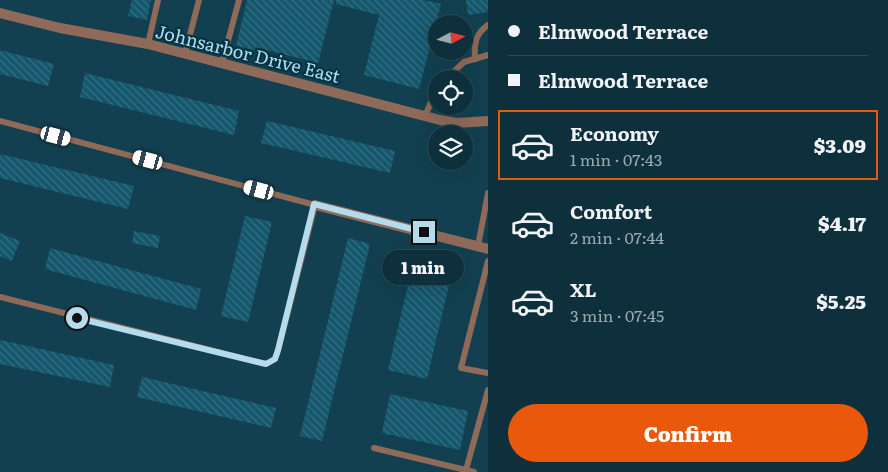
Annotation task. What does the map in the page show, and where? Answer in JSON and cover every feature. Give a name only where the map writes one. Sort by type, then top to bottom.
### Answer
[{"type":"street","name":"Johnsarbor Drive East","points":[[0,13],[60,28],[148,44],[425,116],[457,123],[488,121]]},
{"type":"street","points":[[314,204],[483,248]]},
{"type":"lane","points":[[148,44],[158,0]]},
{"type":"lane","points":[[185,54],[199,0]]},
{"type":"lane","points":[[222,63],[239,0]]},
{"type":"lane","points":[[475,59],[474,46],[479,31],[488,25]]},
{"type":"lane","points":[[456,70],[464,62],[488,55]]},
{"type":"lane","points":[[425,116],[428,109]]},
{"type":"lane","points":[[0,121],[314,204],[278,350],[275,359],[266,364],[0,297]]},
{"type":"lane","points":[[483,248],[488,193]]},
{"type":"lane","points":[[488,261],[461,368],[488,373]]},
{"type":"lane","points":[[466,470],[488,390]]},
{"type":"lane","points":[[374,448],[474,472]]},
{"type":"building","points":[[132,0],[151,0],[147,20],[128,16]]},
{"type":"building","points":[[247,0],[334,0],[318,63],[255,47],[254,50],[236,46]]},
{"type":"building","points":[[336,0],[424,0],[441,4],[438,15],[428,15],[428,54],[419,89],[364,75],[379,15],[336,4]]},
{"type":"building","points":[[466,0],[488,0],[488,12],[468,15]]},
{"type":"building","points":[[0,50],[54,64],[48,86],[0,74]]},
{"type":"building","points":[[85,73],[239,111],[234,135],[80,97]]},
{"type":"building","points":[[267,121],[395,151],[390,173],[261,143]]},
{"type":"building","points":[[0,154],[134,186],[128,209],[0,178]]},
{"type":"building","points":[[245,216],[272,222],[248,322],[221,316]]},
{"type":"building","points":[[134,231],[160,236],[158,248],[132,243]]},
{"type":"building","points":[[0,233],[20,241],[12,261],[0,256]]},
{"type":"building","points":[[348,238],[370,244],[322,441],[300,436]]},
{"type":"building","points":[[50,248],[201,289],[196,310],[45,269]]},
{"type":"building","points":[[411,272],[450,281],[427,379],[388,370]]},
{"type":"building","points":[[0,340],[114,365],[110,387],[0,364]]},
{"type":"building","points":[[142,377],[276,408],[271,428],[137,397]]},
{"type":"building","points":[[390,394],[468,411],[460,450],[382,433]]},
{"type":"route","points":[[77,318],[259,364],[271,363],[275,359],[278,350],[314,204],[424,232]]}]
